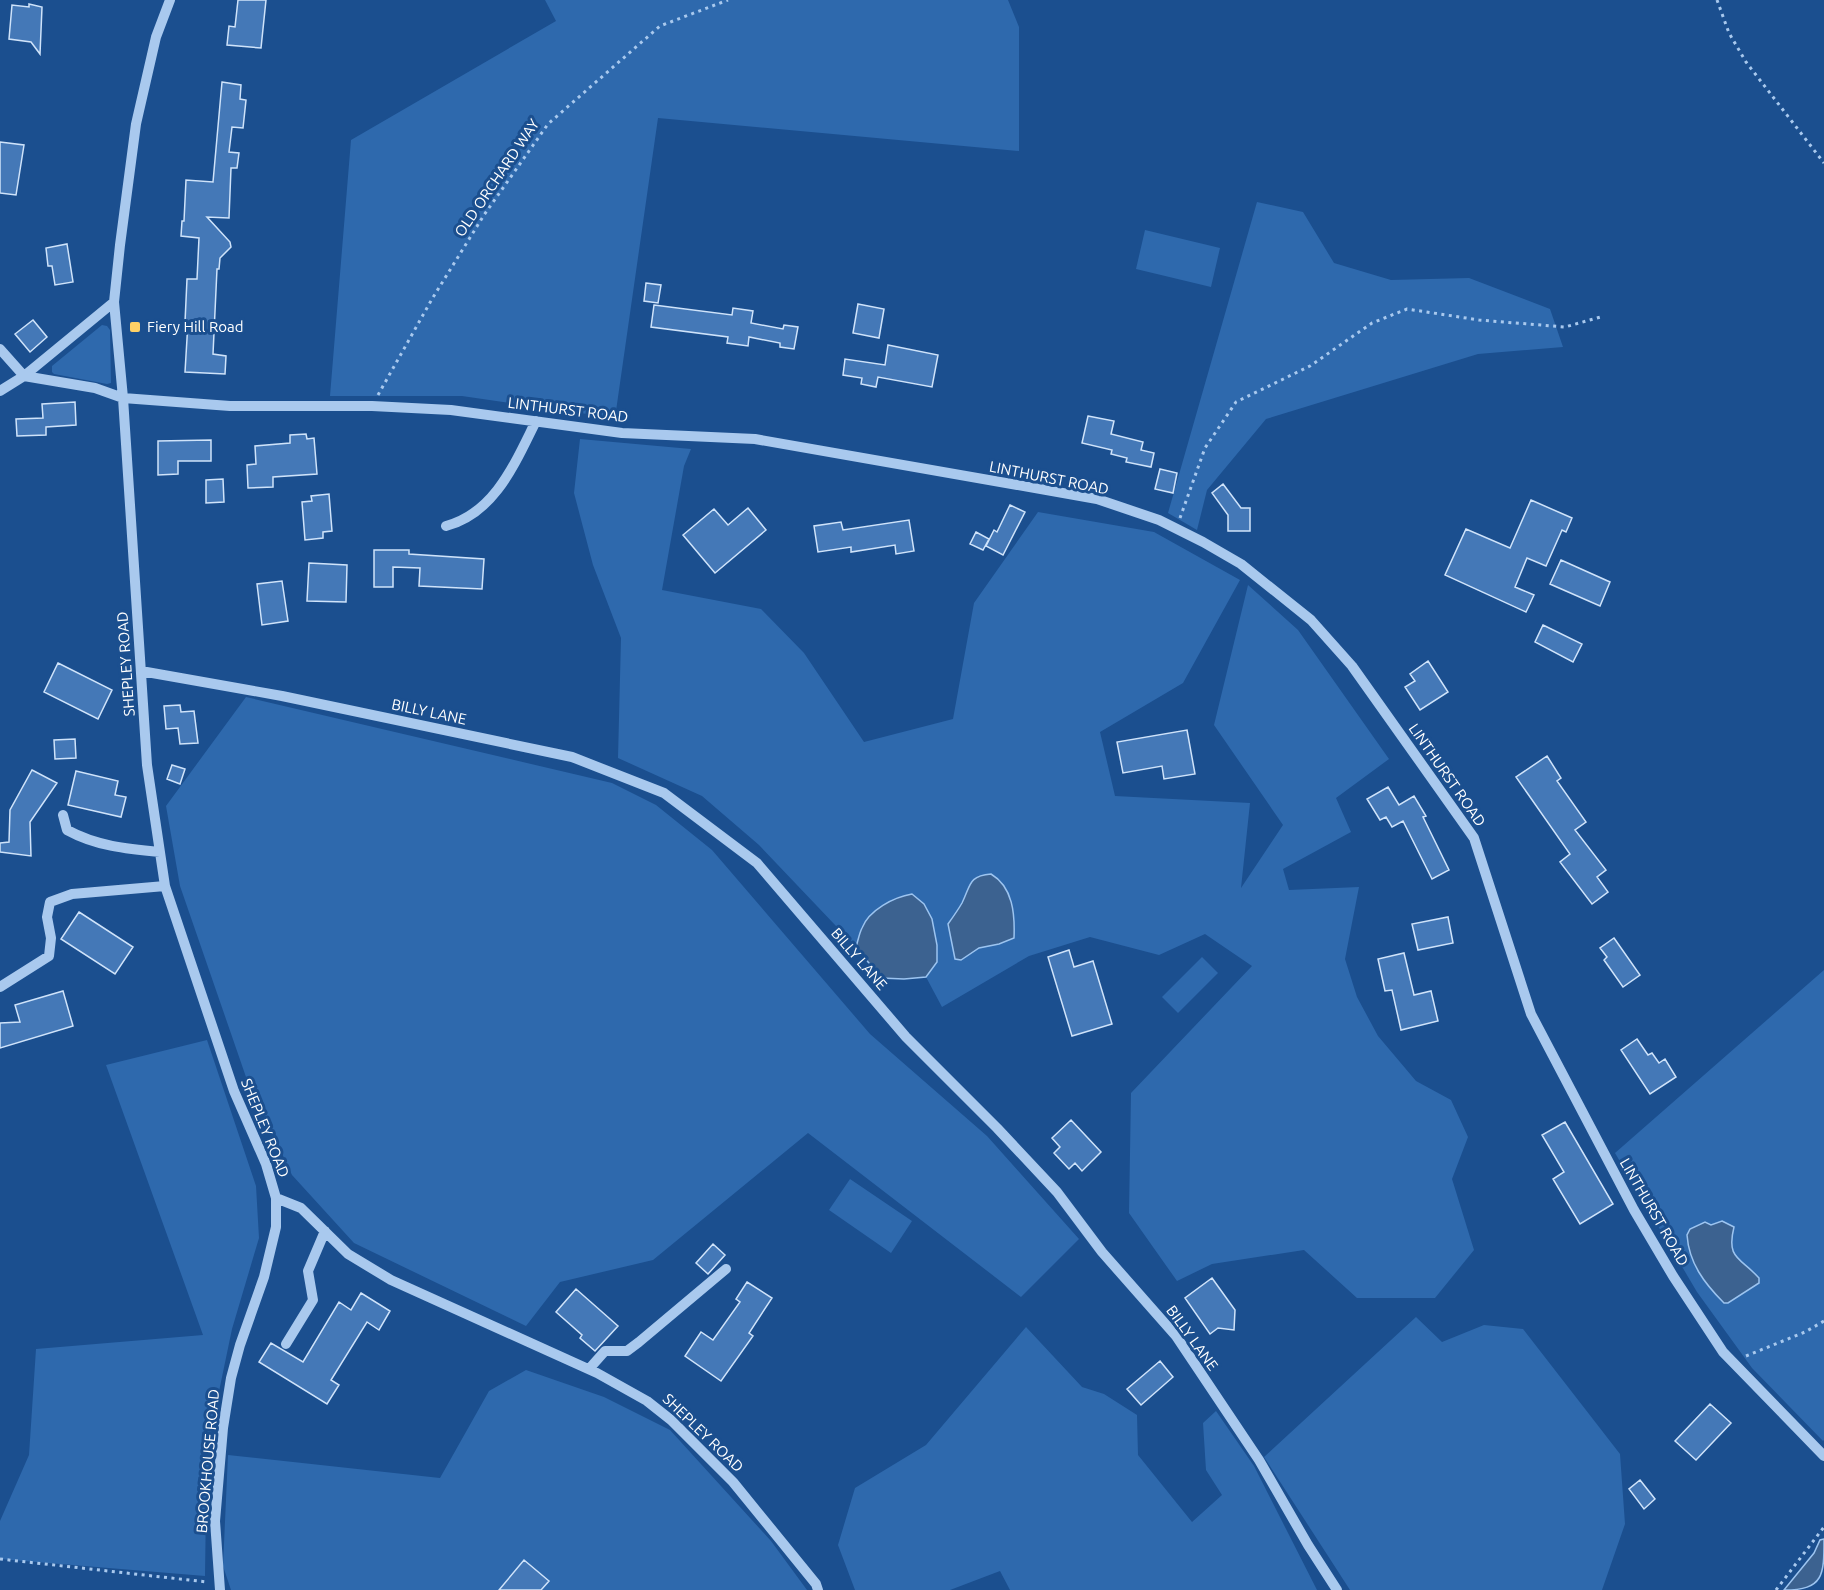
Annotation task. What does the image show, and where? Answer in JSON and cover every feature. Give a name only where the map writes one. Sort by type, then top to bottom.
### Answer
[{"type":"street","points":[[123,398],[114,302],[120,245],[136,124],[156,38],[170,0]]},
{"type":"street","points":[[0,391],[24,376],[114,302]]},
{"type":"street","points":[[0,350],[24,376]]},
{"type":"street","name":"LINTHURST ROAD","points":[[24,376],[95,388],[123,398],[230,406],[372,406],[452,410],[622,433],[755,439],[1097,499],[1159,520],[1241,564],[1311,620],[1352,666],[1474,838],[1531,1014],[1634,1210],[1673,1276],[1723,1352],[1824,1456]]},
{"type":"street","name":"SHEPLEY ROAD","points":[[123,398],[147,765],[165,886],[234,1090],[266,1164],[276,1198],[301,1208],[348,1254],[391,1281],[589,1369],[647,1401],[671,1420],[733,1482],[816,1584],[818,1590]]},
{"type":"street","points":[[446,526],[471,516],[492,498],[505,482],[536,422]]},
{"type":"street","name":"BILLY LANE","points":[[141,671],[282,696],[572,758],[664,793],[757,863],[906,1037],[1057,1192],[1102,1252],[1176,1336],[1259,1460],[1337,1590]]},
{"type":"street","points":[[63,815],[67,830],[76,835],[113,847],[160,852]]},
{"type":"street","points":[[0,987],[50,956],[51,938],[47,917],[50,902],[72,894],[165,886]]},
{"type":"street","name":"BROOKHOUSE ROAD","points":[[219,1587],[215,1521],[223,1428],[231,1378],[240,1344],[264,1277],[276,1227],[276,1198]]},
{"type":"street","points":[[286,1344],[313,1300],[308,1271],[325,1231]]},
{"type":"street","points":[[589,1369],[605,1351],[627,1351],[726,1269]]},
{"type":"path","name":"OLD ORCHARD WAY","points":[[372,406],[432,299],[484,214],[548,124],[660,26],[728,0]]},
{"type":"path","points":[[1717,0],[1729,33],[1746,62],[1824,163]]},
{"type":"path","points":[[1177,529],[1205,448],[1236,402],[1311,366],[1372,323],[1407,309],[1479,320],[1565,327],[1604,316]]},
{"type":"path","points":[[1734,1365],[1748,1355],[1805,1332],[1824,1321]]},
{"type":"path","points":[[1776,1590],[1824,1527]]},
{"type":"path","points":[[0,1559],[219,1587]]},
{"type":"shaded area","points":[[545,0],[1008,0],[1019,27],[1019,151],[658,118],[615,418],[462,396],[330,396],[351,140],[556,21]]},
{"type":"shaded area","points":[[1257,202],[1303,212],[1334,263],[1391,280],[1469,278],[1550,309],[1563,347],[1478,354],[1266,419],[1207,490],[1197,530],[1168,513]]},
{"type":"shaded area","points":[[1145,230],[1220,248],[1211,287],[1136,269]]},
{"type":"shaded area","points":[[102,325],[107,326],[110,330],[111,383],[52,372],[52,366]]},
{"type":"shaded area","points":[[580,439],[691,449],[684,466],[662,590],[761,609],[804,653],[864,742],[953,719],[974,603],[1038,512],[1154,532],[1240,580],[1183,683],[1100,732],[1115,796],[1250,803],[1241,888],[1283,825],[1214,725],[1248,585],[1298,630],[1389,759],[1336,798],[1351,832],[1283,869],[1289,890],[1359,887],[1345,959],[1357,997],[1378,1036],[1416,1081],[1451,1100],[1468,1137],[1452,1179],[1474,1250],[1435,1298],[1357,1298],[1304,1250],[1212,1264],[1177,1281],[1129,1213],[1131,1093],[1252,966],[1205,934],[1159,955],[1090,937],[1029,956],[942,1007],[926,977],[937,962],[924,904],[912,894],[898,897],[862,926],[856,947],[759,845],[702,796],[618,758],[621,638],[593,565],[574,493]]},
{"type":"shaded area","points":[[246,697],[612,783],[656,805],[712,850],[870,1034],[987,1136],[1079,1239],[1021,1297],[808,1133],[653,1260],[560,1282],[526,1326],[354,1243],[292,1175],[246,1077],[180,886],[166,806]]},
{"type":"shaded area","points":[[991,874],[1004,886],[1011,902],[1014,938],[979,948],[961,960],[955,959],[948,924],[962,903],[971,882],[978,877]]},
{"type":"shaded area","points":[[912,894],[924,904],[932,919],[937,945],[937,962],[926,977],[881,978],[856,947],[860,933],[865,921],[876,910],[890,901]]},
{"type":"shaded area","points":[[1202,957],[1218,973],[1178,1013],[1162,997]]},
{"type":"shaded area","points":[[1824,970],[1823,1441],[1752,1368],[1697,1292],[1615,1153]]},
{"type":"shaded area","points":[[207,1040],[256,1186],[259,1238],[232,1329],[212,1425],[206,1505],[205,1576],[0,1559],[0,1521],[29,1455],[36,1349],[203,1335],[106,1065]]},
{"type":"shaded area","points":[[850,1179],[912,1221],[891,1253],[829,1210]]},
{"type":"shaded area","points":[[1722,1221],[1734,1227],[1732,1246],[1736,1257],[1759,1278],[1759,1283],[1728,1303],[1724,1303],[1717,1295],[1694,1264],[1687,1235],[1690,1229],[1705,1222],[1711,1225]]},
{"type":"shaded area","points":[[1416,1317],[1442,1342],[1484,1325],[1523,1329],[1620,1454],[1625,1524],[1602,1590],[1350,1590],[1264,1457]]},
{"type":"shaded area","points":[[1026,1327],[1082,1387],[1104,1394],[1137,1415],[1138,1455],[1192,1522],[1222,1495],[1206,1470],[1203,1423],[1216,1411],[1254,1466],[1317,1590],[1010,1590],[1000,1571],[950,1590],[855,1590],[838,1545],[855,1488],[926,1445]]},
{"type":"shaded area","points":[[526,1370],[604,1397],[670,1430],[771,1541],[807,1590],[231,1590],[223,1566],[228,1455],[440,1478],[489,1391]]},
{"type":"shaded area","points":[[1824,1539],[1822,1571],[1819,1578],[1807,1587],[1784,1590],[1814,1553],[1820,1540]]},
{"type":"building","points":[[238,0],[266,0],[261,48],[227,45],[229,26],[235,27]]},
{"type":"building","points":[[29,4],[42,7],[40,54],[31,42],[9,39],[12,5],[29,7]]},
{"type":"building","points":[[222,82],[241,85],[240,99],[246,100],[243,128],[232,127],[229,152],[239,153],[237,168],[231,168],[229,218],[207,217],[230,242],[231,247],[220,258],[219,269],[217,269],[213,354],[226,356],[225,374],[185,372],[188,322],[185,322],[187,279],[197,279],[199,238],[181,236],[186,180],[213,182]]},
{"type":"building","points":[[0,142],[24,145],[16,195],[0,193]]},
{"type":"building","points":[[67,244],[73,282],[55,285],[52,266],[48,266],[46,248]]},
{"type":"building","points":[[646,283],[661,285],[658,303],[644,301]]},
{"type":"building","points":[[858,304],[884,309],[879,338],[853,333]]},
{"type":"building","points":[[654,305],[732,315],[733,308],[753,311],[751,323],[783,329],[784,325],[798,327],[794,349],[780,347],[780,343],[749,337],[748,346],[727,343],[728,337],[651,327]]},
{"type":"building","points":[[33,320],[47,337],[30,352],[15,334]]},
{"type":"building","points":[[888,345],[938,355],[932,387],[878,377],[876,387],[861,384],[862,378],[843,375],[845,359],[885,365]]},
{"type":"building","points":[[75,402],[76,425],[46,427],[46,435],[17,436],[16,419],[43,418],[42,404]]},
{"type":"building","points":[[1088,416],[1114,421],[1111,434],[1143,442],[1141,450],[1154,453],[1151,467],[1126,462],[1127,458],[1111,454],[1112,450],[1082,443]]},
{"type":"building","points":[[306,434],[307,439],[314,438],[317,474],[273,477],[273,487],[248,488],[247,465],[256,464],[255,446],[290,443],[290,435]]},
{"type":"building","points":[[211,440],[211,461],[178,461],[178,474],[158,475],[158,441]]},
{"type":"building","points":[[1160,469],[1177,473],[1173,493],[1155,489]]},
{"type":"building","points":[[223,479],[224,502],[206,503],[206,480]]},
{"type":"building","points":[[1223,484],[1241,508],[1250,508],[1250,531],[1228,531],[1228,515],[1212,493]]},
{"type":"building","points":[[329,494],[332,531],[323,532],[323,538],[305,540],[302,502],[312,501],[311,496]]},
{"type":"building","points":[[1531,500],[1572,518],[1566,532],[1562,530],[1546,566],[1527,558],[1515,587],[1534,595],[1526,612],[1445,575],[1466,529],[1510,548]]},
{"type":"building","points":[[1010,505],[1025,512],[1003,555],[986,546],[994,530],[997,532]]},
{"type":"building","points":[[748,508],[766,530],[715,573],[683,535],[714,509],[728,525]]},
{"type":"building","points":[[909,520],[914,551],[896,554],[895,545],[851,552],[851,547],[818,552],[814,526],[841,522],[843,530]]},
{"type":"building","points":[[976,532],[989,539],[983,550],[970,544]]},
{"type":"building","points":[[374,550],[409,550],[409,554],[484,559],[482,589],[419,586],[420,568],[393,567],[393,587],[374,587]]},
{"type":"building","points":[[1561,560],[1610,582],[1600,606],[1550,584]]},
{"type":"building","points":[[309,563],[347,565],[346,602],[307,601]]},
{"type":"building","points":[[282,581],[288,621],[262,625],[257,584]]},
{"type":"building","points":[[1543,625],[1582,644],[1573,662],[1535,642]]},
{"type":"building","points":[[1428,661],[1448,692],[1420,710],[1405,687],[1415,681],[1410,674]]},
{"type":"building","points":[[58,663],[112,690],[98,719],[44,692]]},
{"type":"building","points":[[180,705],[181,712],[194,711],[198,743],[180,744],[178,728],[166,729],[164,706]]},
{"type":"building","points":[[1187,730],[1195,774],[1164,779],[1162,766],[1123,773],[1117,742]]},
{"type":"building","points":[[75,739],[76,758],[55,759],[54,740]]},
{"type":"building","points":[[1547,756],[1561,778],[1557,781],[1586,822],[1575,830],[1606,870],[1597,877],[1608,892],[1592,904],[1560,862],[1570,854],[1516,777]]},
{"type":"building","points":[[172,765],[185,769],[180,784],[167,779]]},
{"type":"building","points":[[32,770],[57,783],[30,822],[31,856],[0,852],[0,843],[9,842],[10,810]]},
{"type":"building","points":[[76,771],[118,781],[115,795],[126,797],[121,817],[68,805]]},
{"type":"building","points":[[1388,787],[1399,805],[1414,796],[1426,816],[1423,817],[1449,870],[1432,879],[1403,821],[1392,827],[1386,817],[1380,820],[1367,799]]},
{"type":"building","points":[[79,912],[133,947],[115,974],[61,939]]},
{"type":"building","points":[[1448,917],[1453,943],[1418,950],[1412,924]]},
{"type":"building","points":[[1614,938],[1640,975],[1623,987],[1604,960],[1607,957],[1600,948]]},
{"type":"building","points":[[1069,950],[1074,967],[1093,961],[1112,1024],[1072,1036],[1048,957]]},
{"type":"building","points":[[1404,953],[1414,995],[1431,991],[1438,1021],[1401,1030],[1392,990],[1385,991],[1378,959]]},
{"type":"building","points":[[63,991],[73,1026],[0,1048],[0,1023],[20,1022],[15,1005]]},
{"type":"building","points":[[1637,1039],[1648,1055],[1652,1053],[1659,1063],[1665,1059],[1676,1077],[1650,1094],[1621,1050]]},
{"type":"building","points":[[1071,1120],[1101,1152],[1082,1171],[1075,1163],[1069,1169],[1054,1153],[1060,1147],[1052,1138]]},
{"type":"building","points":[[1565,1122],[1613,1204],[1580,1224],[1553,1179],[1564,1172],[1542,1135]]},
{"type":"building","points":[[713,1244],[725,1255],[708,1274],[696,1263]]},
{"type":"building","points":[[1212,1278],[1235,1310],[1234,1330],[1218,1328],[1210,1334],[1185,1298]]},
{"type":"building","points":[[747,1282],[772,1298],[749,1333],[753,1336],[721,1381],[685,1356],[701,1332],[713,1340],[740,1302],[736,1299]]},
{"type":"building","points":[[576,1289],[618,1326],[595,1351],[580,1338],[582,1335],[556,1312]]},
{"type":"building","points":[[361,1293],[390,1311],[379,1330],[367,1322],[331,1380],[339,1385],[327,1404],[259,1362],[271,1343],[303,1362],[339,1302],[351,1310]]},
{"type":"building","points":[[1160,1361],[1173,1377],[1141,1405],[1127,1389]]},
{"type":"building","points":[[1710,1404],[1731,1423],[1696,1460],[1675,1441]]},
{"type":"building","points":[[1640,1480],[1655,1499],[1644,1509],[1629,1489]]},
{"type":"building","points":[[524,1560],[549,1581],[541,1590],[499,1590]]},
{"type":"place","name":"Fiery Hill Road","points":[[135,327]]}]
